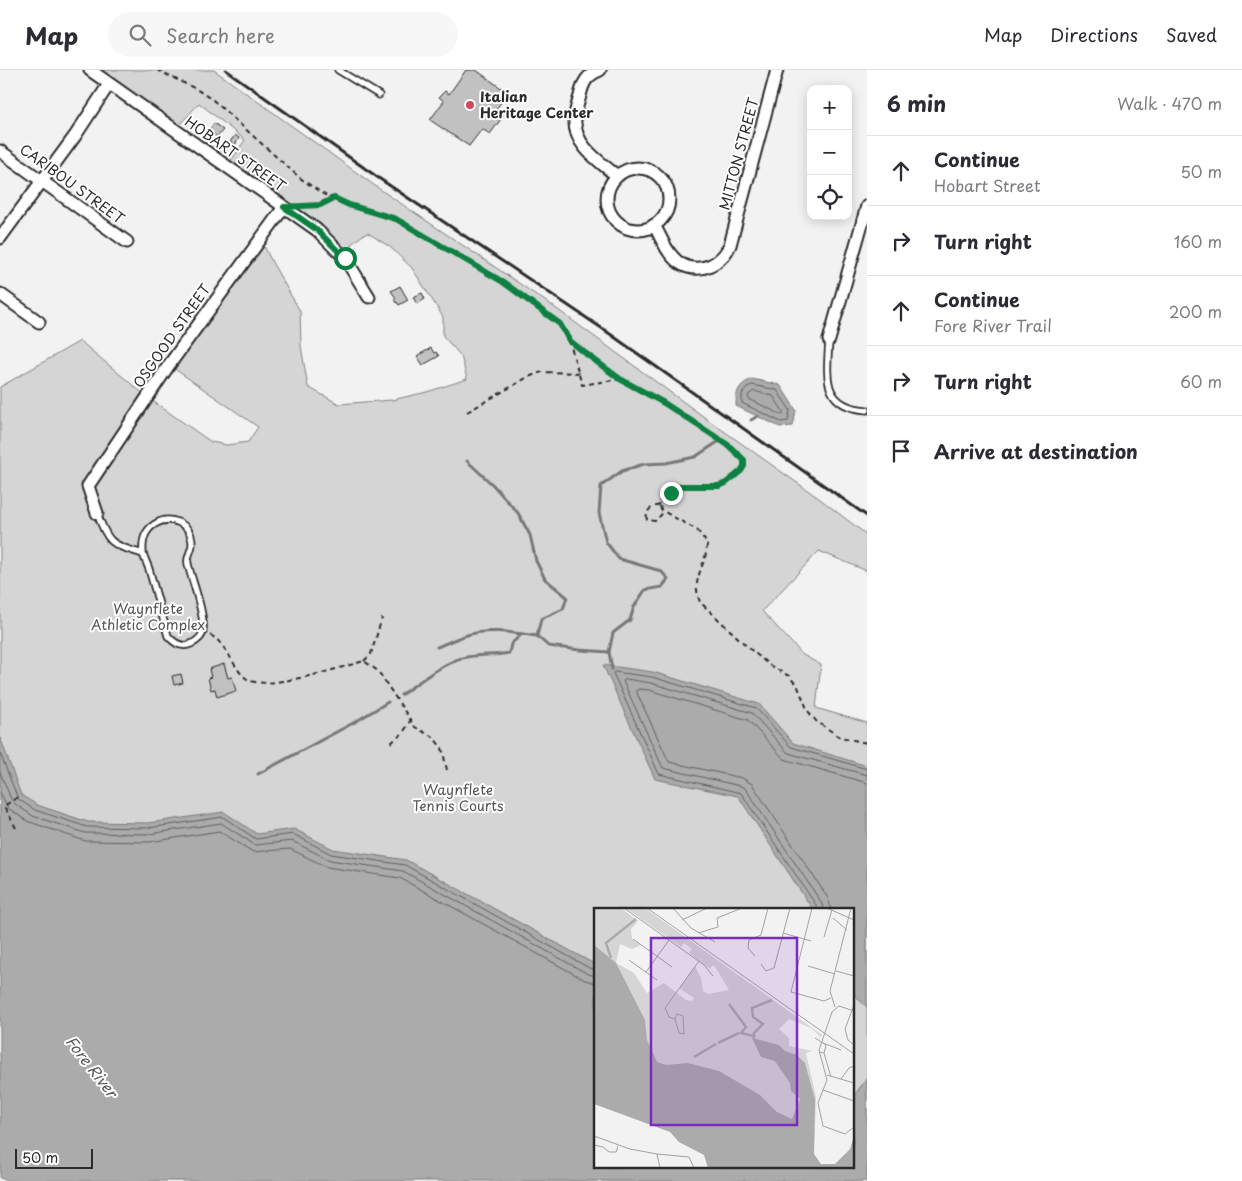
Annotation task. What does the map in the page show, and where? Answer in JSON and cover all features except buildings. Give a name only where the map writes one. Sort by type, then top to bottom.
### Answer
[{"type":"street","name":"HOBART STREET","points":[[90,70],[332,243],[345,258],[370,297]]},
{"type":"street","points":[[600,70],[589,75],[584,82],[575,114],[575,128],[578,138],[584,147],[617,176]]},
{"type":"street","name":"MITTON STREET","points":[[654,225],[672,256],[690,268],[702,268],[712,265],[725,255],[730,246],[777,70]]},
{"type":"street","points":[[0,238],[75,136],[109,84]]},
{"type":"street","name":"CARIBOU STREET","points":[[0,150],[127,242]]},
{"type":"street","points":[[640,168],[650,170],[662,180],[667,189],[668,204],[662,218],[654,225],[640,229],[620,224],[613,217],[607,204],[610,184],[617,176],[625,170],[640,168]]},
{"type":"street","points":[[829,340],[867,206]]},
{"type":"street","name":"OSGOOD STREET","points":[[97,513],[88,486],[169,365],[284,207]]},
{"type":"street","points":[[0,294],[39,322]]},
{"type":"lane","points":[[338,70],[379,95]]},
{"type":"lane","points":[[829,340],[828,374],[830,390],[840,403],[851,409],[867,410]]},
{"type":"lane","points":[[97,513],[108,539],[120,547],[143,554]]},
{"type":"lane","points":[[166,520],[176,521],[184,525],[189,532],[192,542],[187,560],[203,620],[203,632],[198,640],[188,645],[175,644],[168,636],[143,554],[142,543],[146,532],[155,524],[166,520]]},
{"type":"path","points":[[157,70],[196,89],[213,100],[300,178],[323,194],[349,205],[396,219],[503,282],[560,324],[569,340],[582,385],[620,379]]},
{"type":"path","points":[[284,207],[320,205],[334,198]]},
{"type":"path","points":[[569,340],[620,379],[664,403],[728,445],[744,460],[744,466],[741,471],[726,483],[719,486],[681,486],[661,500],[660,505],[664,512],[697,530],[707,543],[707,555],[697,578],[696,592],[700,602],[769,665],[789,676],[798,687],[808,711],[816,721],[840,737],[867,743]]},
{"type":"path","points":[[467,412],[510,387],[542,372],[579,373]]},
{"type":"path","points":[[660,505],[651,507],[648,510],[647,520],[655,521],[664,512]]},
{"type":"path","points":[[203,632],[214,637],[247,680],[259,684],[296,679],[364,661],[371,654],[382,618]]},
{"type":"path","points":[[364,661],[378,672],[415,727],[432,737],[442,748],[447,770]]},
{"type":"path","points":[[391,743],[403,732],[410,721]]},
{"type":"path","points":[[16,828],[4,806],[21,795]]},
{"type":"green space","points":[[99,70],[214,70],[378,188],[554,307],[867,535],[867,571],[819,551],[762,611],[803,655],[821,665],[816,708],[867,723],[867,1181],[490,1181],[0,835],[0,387],[80,341],[147,397],[211,442],[227,445],[248,442],[258,427],[169,365],[260,238],[300,311],[301,346],[308,387],[339,404],[392,400],[427,392],[467,379],[461,356],[443,336],[443,317],[412,268],[390,247],[368,233],[351,244],[350,257],[330,234],[230,162],[245,140],[199,103],[178,127]]},
{"type":"water","points":[[752,379],[780,385],[796,410],[793,426],[780,427],[736,406],[739,389]]},
{"type":"water","points":[[603,665],[653,672],[759,704],[793,743],[867,766],[867,1007],[854,995],[854,908],[812,908],[738,796],[655,779]]},
{"type":"water","name":"Fore River","points":[[0,737],[21,795],[37,805],[88,822],[148,823],[224,812],[257,834],[294,829],[333,849],[406,860],[594,964],[594,1168],[854,1168],[854,1096],[867,1078],[867,1181],[8,1181],[0,1178]]},
{"type":"waterway","points":[[751,420],[758,416]]},
{"type":"waterway","points":[[612,669],[609,652],[613,633],[630,620],[634,607],[645,590],[662,587],[668,579],[661,571],[619,559],[606,542],[599,513],[601,486],[622,471],[644,464],[666,463],[695,457],[721,440]]},
{"type":"waterway","points":[[467,461],[493,485],[518,513],[530,535],[536,561],[545,579],[567,597],[563,609],[541,619],[537,636],[548,646],[609,652]]},
{"type":"waterway","points":[[437,647],[467,635],[484,632],[537,636]]},
{"type":"waterway","points":[[401,695],[430,674],[454,661],[479,655],[509,653],[511,644],[522,634]]},
{"type":"waterway","points":[[258,774],[355,722],[388,702]]},
{"type":"railway","points":[[226,70],[380,179],[603,329],[867,516]]},
{"type":"place","name":"Italian Heritage Center","points":[[470,105]]},
{"type":"route","points":[[345,258],[317,230],[284,207],[320,205],[334,198],[349,205],[396,219],[503,282],[560,324],[569,340],[620,379],[664,403],[728,445],[744,460],[744,466],[741,471],[726,483],[719,486],[696,487],[686,485],[671,493]]},
{"type":"park label","name":"Waynflete Athletic Complex","points":[[148,618]]},
{"type":"park label","name":"Waynflete Tennis Courts","points":[[458,798]]}]
